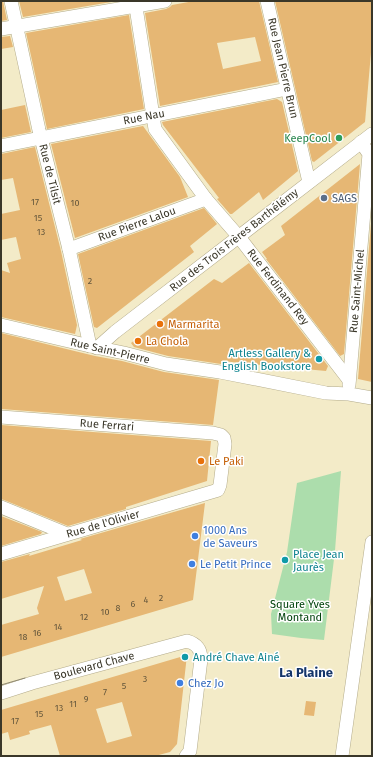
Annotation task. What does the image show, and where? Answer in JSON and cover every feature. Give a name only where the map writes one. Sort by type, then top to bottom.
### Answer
[{"type":"street","name":"Rue de Tilsit","points":[[10,1],[41,138],[94,347]]},
{"type":"street","points":[[1,29],[135,4],[165,1]]},
{"type":"street","name":"Rue Jean Pierre Brun","points":[[267,1],[309,182]]},
{"type":"street","name":"Rue Ferdinand Rey","points":[[135,4],[155,130],[206,199],[239,237],[349,380]]},
{"type":"street","name":"Rue Nau","points":[[1,146],[288,89]]},
{"type":"street","name":"Rue des Trois Frères Barthélémy","points":[[94,347],[372,134]]},
{"type":"street","name":"Rue Saint-Michel","points":[[349,394],[369,154],[361,142]]},
{"type":"street","name":"Rue Pierre Lalou","points":[[68,249],[206,199]]},
{"type":"street","name":"Rue Saint-Pierre","points":[[1,325],[166,364],[220,372],[326,394],[349,394]]},
{"type":"street","points":[[349,394],[372,398]]},
{"type":"street","name":"Rue Ferrari","points":[[1,417],[221,434],[224,438],[225,444],[220,485],[218,490],[206,494]]},
{"type":"street","name":"Rue de l'Olivier","points":[[1,554],[206,494]]},
{"type":"street","points":[[1,507],[67,534]]},
{"type":"street","points":[[342,756],[372,542]]},
{"type":"street","name":"Boulevard Chave","points":[[1,694],[32,683],[187,641],[193,643],[199,648],[201,659],[190,751],[186,756]]},
{"type":"green space","name":"Square Yves Montand","points":[[341,471],[335,551],[324,640],[272,634],[271,614],[287,552],[297,483]]},
{"type":"building","points":[[1,1],[3,1],[7,20],[1,21]]},
{"type":"building","points":[[19,1],[117,1],[23,17]]},
{"type":"building","points":[[194,1],[259,1],[278,82],[160,106],[145,13],[166,9],[172,5]],"holes":[[[255,37],[261,61],[223,69],[217,43]]]},
{"type":"building","points":[[275,1],[372,1],[372,41],[365,122],[314,162],[312,161]]},
{"type":"building","points":[[129,15],[144,109],[47,129],[26,33]]},
{"type":"building","points":[[10,36],[13,47],[1,49],[1,37]]},
{"type":"building","points":[[277,99],[282,102],[298,171],[263,200],[259,192],[232,214],[230,214],[217,199],[219,198],[162,122]]},
{"type":"building","points":[[25,105],[31,132],[1,138],[1,110]]},
{"type":"building","points":[[143,126],[180,177],[188,197],[75,238],[51,144]]},
{"type":"building","points":[[35,147],[61,251],[77,325],[75,334],[1,317],[1,270],[10,273],[7,263],[21,259],[16,237],[1,240],[1,214],[20,210],[13,178],[1,180],[1,154]]},
{"type":"building","points":[[360,164],[344,354],[340,356],[262,252],[285,235],[281,226]]},
{"type":"building","points":[[204,208],[217,224],[190,246],[194,252],[97,328],[94,327],[78,254]]},
{"type":"building","points":[[372,212],[372,382],[358,379]]},
{"type":"building","points":[[249,263],[328,366],[326,371],[221,361],[221,364],[168,356],[134,347],[131,343],[214,279],[222,283]]},
{"type":"building","points":[[1,333],[164,372],[219,380],[213,425],[1,409]]},
{"type":"building","points":[[1,425],[211,441],[207,481],[126,507],[126,509],[68,526],[1,499]]},
{"type":"building","points":[[205,503],[193,600],[1,657],[1,625],[39,614],[37,608],[44,586],[1,599],[1,562],[30,554],[29,556],[82,540],[80,539]],"holes":[[[84,569],[92,593],[65,601],[57,577]]]},
{"type":"building","points":[[1,516],[42,532],[41,534],[1,546]]},
{"type":"building","points":[[187,655],[177,744],[170,752],[155,756],[60,756],[51,725],[29,731],[30,734],[10,740],[8,732],[1,734],[1,710]],"holes":[[[122,702],[132,736],[107,743],[96,709]]]},
{"type":"building","points":[[306,701],[316,702],[314,716],[304,715]]},
{"type":"tram line","points":[[1,685],[25,678]]},
{"type":"place","name":"KeepCool","points":[[339,138]]},
{"type":"place","name":"SAGS","points":[[324,198]]},
{"type":"place","name":"Marmarita","points":[[160,324]]},
{"type":"place","name":"La Chola","points":[[138,341]]},
{"type":"place","name":"Artless Gallery & English Bookstore","points":[[319,359]]},
{"type":"place","name":"Le Paki","points":[[201,461]]},
{"type":"place","name":"1000 Ans de Saveurs","points":[[195,536]]},
{"type":"place","name":"Place Jean Jaurès","points":[[285,560]]},
{"type":"place","name":"Le Petit Prince","points":[[192,564]]},
{"type":"place","name":"André Chave Ainé","points":[[185,657]]},
{"type":"place","name":"Chez Jo","points":[[180,683]]},
{"type":"district","name":"La Plaine","points":[[306,672]]}]
